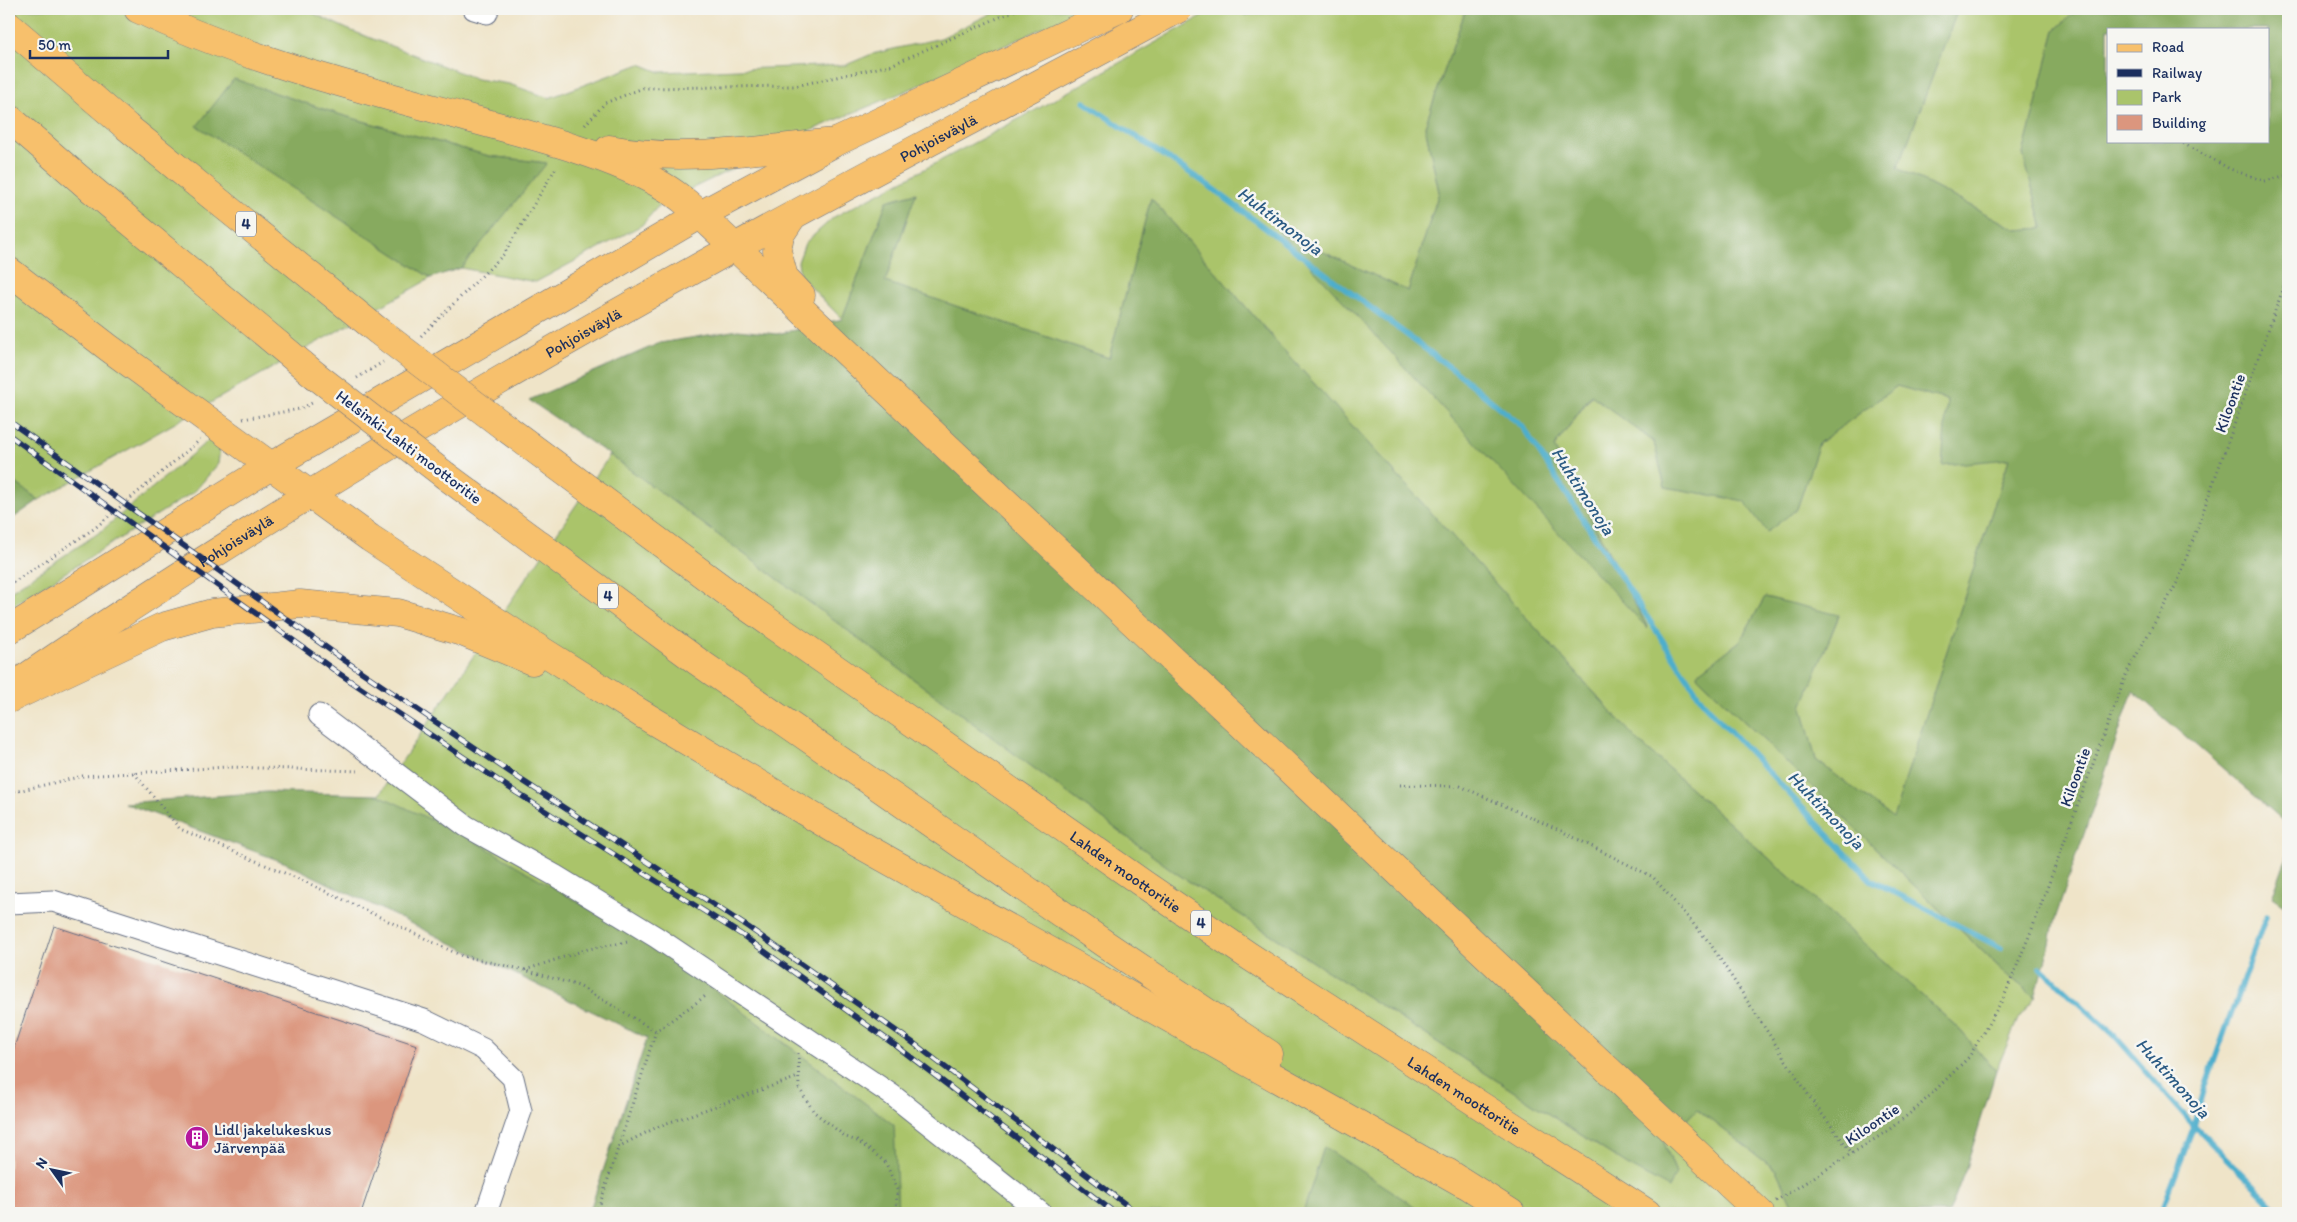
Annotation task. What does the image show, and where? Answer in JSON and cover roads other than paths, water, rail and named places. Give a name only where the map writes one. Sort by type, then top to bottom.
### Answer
[{"type":"main road","points":[[138,9],[246,53],[349,86],[529,134],[621,165],[664,186],[735,247],[1767,1208]]},
{"type":"main road","points":[[9,630],[271,466],[700,215],[836,142],[1119,9]]},
{"type":"main road","name":"Pohjoisväylä","points":[[9,689],[124,610],[309,494],[735,247],[1178,9]]},
{"type":"main road","name":"Lahden moottoritie","points":[[9,26],[114,116],[377,330],[506,428],[764,618],[1241,950],[1647,1213]]},
{"type":"main road","name":"Helsinki-Lahti moottoritie","points":[[9,118],[316,388],[446,476],[740,691],[1113,950],[1463,1182]]},
{"type":"main road","points":[[529,134],[638,154],[676,157],[836,142]]},
{"type":"main road","points":[[792,217],[780,235],[778,251],[784,277],[807,301],[821,328]]},
{"type":"main road","points":[[9,271],[309,494],[402,560],[642,714],[854,841],[1463,1182]]},
{"type":"main road","points":[[9,699],[162,627],[212,613],[300,604],[398,613],[462,632],[515,653],[642,714]]},
{"type":"main road","name":"4","points":[[1463,1182],[1511,1213]]},
{"type":"lane","points":[[474,9],[487,13],[488,9]]},
{"type":"lane","points":[[318,715],[466,826],[556,876],[656,937],[892,1095],[1041,1213]]},
{"type":"lane","points":[[9,903],[53,900],[424,1020],[483,1049],[512,1078],[521,1111],[486,1213]]},
{"type":"waterway","name":"Huhtimonoja","points":[[1084,102],[1208,185],[1456,372],[1522,426],[1705,705],[1871,880],[2001,948]]},
{"type":"waterway","points":[[2161,1213],[2194,1126],[2206,1084],[2266,916]]},
{"type":"waterway","name":"Huhtimonoja","points":[[2040,967],[2115,1036],[2194,1126],[2281,1213]]},
{"type":"railway","points":[[9,421],[344,660],[523,781],[748,927],[912,1042],[1137,1213]]},
{"type":"railway","points":[[9,435],[337,672],[517,793],[742,935],[899,1048],[1115,1213]]},
{"type":"place","name":"Lidl jakelukeskus Järvenpää","points":[[197,1138]]}]
